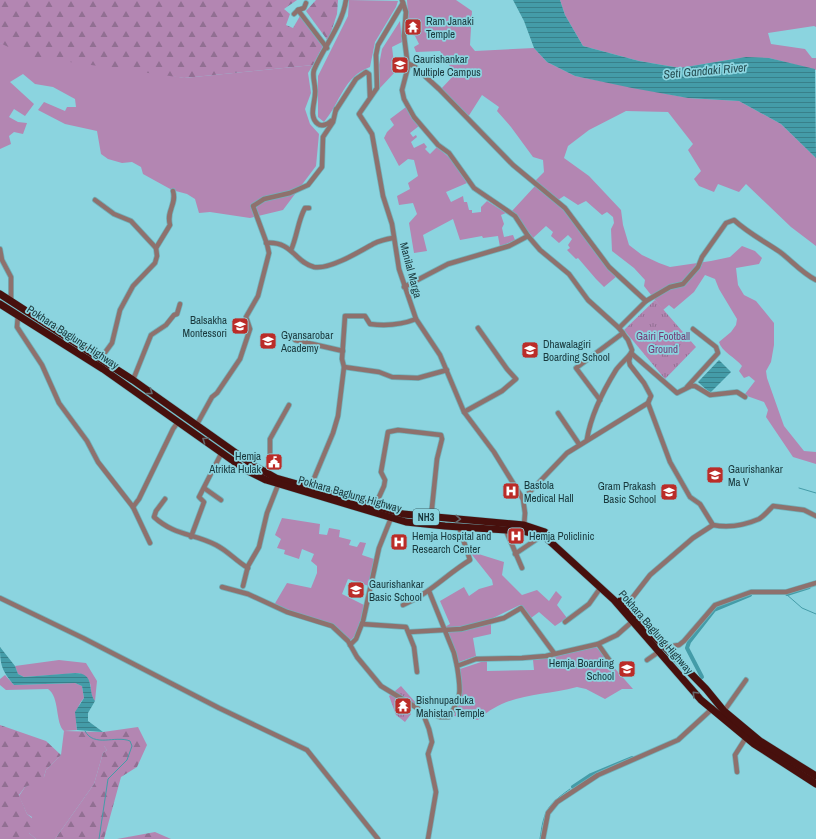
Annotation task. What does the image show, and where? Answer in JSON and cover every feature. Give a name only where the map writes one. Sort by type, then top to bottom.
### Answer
[{"type":"highway","name":"Pokhara Baglung Highway","points":[[0,294],[101,358],[196,426],[266,473],[281,480],[375,506],[402,517],[459,527],[509,526]]},
{"type":"highway","name":"Pokhara Baglung Highway","points":[[0,304],[103,369],[254,475],[278,485],[391,518],[431,518],[523,528],[538,528],[551,535],[626,606],[635,619]]},
{"type":"highway","points":[[103,369],[114,367]]},
{"type":"highway","name":"Pokhara Baglung Highway","points":[[523,528],[543,535],[635,619],[663,649],[706,689],[714,707],[724,711],[748,735],[816,776]]},
{"type":"highway","name":"Pokhara Baglung Highway","points":[[663,649],[691,690],[748,735],[816,784]]},
{"type":"street","points":[[346,0],[339,24],[314,72],[316,90],[313,101],[314,119],[317,124],[322,126],[328,124],[333,119],[336,109],[356,79],[366,72],[369,74],[370,79],[370,99]]},
{"type":"street","points":[[402,1],[406,12],[404,36],[407,63],[406,77],[402,90],[404,98],[414,117],[438,145],[449,153],[474,188],[486,198],[515,216],[528,236],[540,250],[569,274],[588,300],[624,333],[631,346],[630,365],[644,383],[651,396],[648,403],[579,444],[556,464],[523,499]]},
{"type":"street","name":"Manilal Marga","points":[[402,1],[378,45],[376,55],[377,88],[359,114],[372,134],[404,287],[416,319],[435,346],[447,370],[464,412],[494,452],[523,499],[525,513],[523,528]]},
{"type":"street","points":[[306,3],[304,8],[296,12],[327,48]]},
{"type":"street","points":[[407,63],[414,66],[439,89],[513,165],[565,208],[609,267],[646,301]]},
{"type":"street","points":[[196,426],[212,397],[217,393],[240,359],[250,329],[246,317],[258,296],[266,268],[268,253],[266,242],[253,206],[264,199],[290,193],[308,185],[322,167],[323,137],[333,122],[336,109]]},
{"type":"street","points":[[156,248],[170,225],[168,216],[175,199],[173,192]]},
{"type":"street","points":[[95,200],[114,214],[131,221],[156,248],[157,256],[155,263],[133,286],[120,310],[112,343],[101,358]]},
{"type":"street","points":[[291,250],[296,239],[302,213],[305,208],[309,208]]},
{"type":"street","points":[[619,328],[646,301],[670,286],[683,284],[698,267],[702,257],[726,223],[734,220],[756,238],[794,262],[807,276],[816,280]]},
{"type":"street","points":[[404,287],[448,264],[509,246],[528,236]]},
{"type":"street","points":[[266,242],[282,244],[312,266],[325,266],[355,256],[373,244],[393,238]]},
{"type":"street","points":[[0,249],[2,260],[11,277],[11,301]]},
{"type":"street","points":[[133,380],[151,335],[166,325],[174,315],[177,314],[180,304]]},
{"type":"street","points":[[310,488],[333,433],[338,416],[344,367],[342,359],[344,318],[347,314],[365,316],[370,324],[380,325],[401,324],[416,319]]},
{"type":"street","points":[[18,315],[18,327],[42,365],[59,402],[87,440],[98,462],[133,507],[150,543]]},
{"type":"street","points":[[464,412],[502,391],[516,380],[506,369],[478,328]]},
{"type":"street","points":[[686,388],[718,353],[716,347],[693,329]]},
{"type":"street","points":[[600,400],[576,368],[624,333]]},
{"type":"street","points":[[295,340],[343,351]]},
{"type":"street","points":[[631,353],[677,393],[686,388],[695,386],[710,395],[738,392],[746,397]]},
{"type":"street","points":[[586,439],[590,420],[600,400],[617,368],[631,353]]},
{"type":"street","points":[[344,367],[379,372],[392,377],[418,378],[447,370]]},
{"type":"street","points":[[648,403],[670,462],[692,500],[700,504],[713,524]]},
{"type":"street","points":[[266,473],[270,461],[270,439],[289,405]]},
{"type":"street","points":[[558,413],[579,444]]},
{"type":"street","points":[[133,507],[139,499],[173,429],[178,422]]},
{"type":"street","points":[[375,506],[384,486],[385,480],[381,472],[388,432],[398,430],[441,435],[442,439],[437,459],[431,518]]},
{"type":"street","points":[[191,537],[204,502],[199,497],[222,452]]},
{"type":"street","points":[[243,586],[248,568],[259,547],[268,513],[278,485]]},
{"type":"street","points":[[204,488],[221,500]]},
{"type":"street","points":[[165,499],[156,511],[154,517],[170,528],[229,552],[237,562],[248,568]]},
{"type":"street","points":[[626,606],[650,575],[713,524],[727,526],[746,523],[760,518],[773,506],[804,510],[816,516]]},
{"type":"street","points":[[350,645],[356,638],[362,624],[379,548],[391,518]]},
{"type":"street","points":[[509,526],[507,533],[522,568]]},
{"type":"street","points":[[403,605],[429,591],[470,560],[459,527]]},
{"type":"street","points":[[515,554],[543,535]]},
{"type":"street","points":[[647,660],[663,649],[679,645],[684,641],[715,605],[751,592],[786,592],[816,583]]},
{"type":"street","points":[[222,587],[248,594],[287,612],[332,626],[342,635],[357,657],[381,686],[422,711],[440,717],[449,717],[458,701],[460,693],[457,666],[454,653],[429,591]]},
{"type":"street","points":[[565,622],[589,604],[601,588]]},
{"type":"street","points":[[0,598],[83,638],[219,708],[307,750],[378,839]]},
{"type":"street","points":[[409,632],[445,629],[453,631],[504,618],[520,608],[554,653]]},
{"type":"street","points":[[457,666],[476,659],[522,658],[598,644],[617,635],[635,619]]},
{"type":"street","points":[[362,624],[406,627],[415,652],[417,672]]},
{"type":"street","points":[[598,644],[610,661]]},
{"type":"street","points":[[724,711],[746,680]]},
{"type":"street","points":[[543,839],[548,813],[562,798],[598,775],[678,740],[714,707]]},
{"type":"street","points":[[422,711],[432,742],[428,754],[436,792],[428,839]]},
{"type":"street","points":[[737,772],[735,755],[748,735]]},
{"type":"green space","points":[[0,0],[297,0],[284,9],[290,14],[286,25],[293,28],[300,16],[323,46],[313,65],[184,78],[27,56],[0,43]]},
{"type":"green space","points":[[316,0],[338,0],[337,14],[328,41],[306,11]]},
{"type":"green space","points":[[349,0],[398,1],[375,42],[370,67],[361,71],[348,83],[330,115],[324,122],[318,117],[318,76],[348,16]]},
{"type":"green space","points":[[407,0],[456,0],[472,11],[470,45],[475,51],[534,48],[547,62],[575,76],[688,98],[739,101],[781,124],[816,158],[816,246],[791,227],[746,184],[739,192],[718,184],[714,192],[699,186],[694,179],[701,171],[688,150],[693,144],[668,112],[626,111],[589,130],[568,146],[564,158],[589,176],[621,210],[623,225],[629,245],[642,255],[670,267],[730,257],[742,246],[755,251],[762,258],[759,264],[736,268],[738,285],[744,295],[756,301],[774,323],[774,345],[771,362],[766,371],[767,378],[784,426],[804,451],[816,452],[816,464],[793,457],[766,417],[768,410],[764,402],[745,394],[755,381],[749,376],[744,378],[739,371],[742,366],[720,345],[719,342],[731,332],[736,325],[737,319],[719,289],[715,279],[705,275],[694,292],[674,309],[669,305],[663,310],[644,286],[645,280],[634,268],[612,251],[611,229],[614,223],[613,217],[607,212],[602,215],[586,201],[578,205],[564,196],[558,200],[535,181],[544,172],[543,160],[533,157],[497,111],[499,107],[482,95],[468,117],[441,89],[455,74],[440,51],[416,52],[414,47],[419,44],[415,36],[406,32],[408,15]]},
{"type":"green space","points":[[560,0],[816,0],[816,27],[814,26],[768,33],[771,44],[805,49],[812,58],[816,58],[816,70],[769,58],[746,57],[680,68],[639,61],[583,46],[565,15]]},
{"type":"green space","points":[[400,21],[402,42],[392,47],[395,72],[380,88],[379,65],[382,49]]},
{"type":"green space","points":[[0,43],[184,78],[313,65],[308,73],[311,93],[305,109],[310,124],[319,134],[316,166],[283,210],[250,218],[210,212],[199,213],[195,199],[187,194],[172,190],[143,174],[141,167],[132,162],[122,163],[108,159],[101,154],[97,131],[65,124],[38,110],[44,102],[65,111],[67,107],[76,107],[75,99],[53,87],[35,84],[23,74],[10,82],[34,104],[25,116],[14,109],[9,117],[18,122],[27,123],[23,134],[14,132],[9,136],[11,144],[0,149]]},
{"type":"green space","points":[[406,107],[419,126],[410,133],[413,137],[416,135],[417,137],[411,142],[414,148],[424,143],[427,147],[425,149],[430,154],[437,147],[451,159],[467,183],[446,192],[451,202],[463,196],[464,202],[467,202],[469,210],[472,210],[472,213],[481,212],[481,207],[487,201],[506,213],[501,215],[504,224],[502,228],[504,237],[513,235],[515,240],[500,247],[498,236],[483,238],[482,236],[460,240],[453,219],[423,235],[427,251],[414,253],[409,223],[417,214],[413,203],[399,205],[397,196],[410,189],[408,183],[418,176],[414,160],[408,159],[399,166],[384,138],[387,132],[394,125],[390,119]]},
{"type":"green space","points":[[535,186],[564,210],[602,261],[617,276],[604,287],[578,258],[576,259],[567,250],[570,248],[568,245],[572,239],[568,235],[559,243],[551,236],[553,232],[546,226],[533,238],[512,211]]},
{"type":"green space","name":"Gairi Football Ground","points":[[655,300],[696,347],[665,379],[624,330]]},
{"type":"green space","points":[[282,518],[320,524],[319,534],[327,535],[329,528],[340,530],[339,537],[351,540],[349,545],[357,547],[360,542],[366,543],[362,555],[374,559],[369,586],[348,579],[342,594],[364,605],[358,629],[350,641],[333,625],[274,605],[287,583],[311,588],[317,573],[317,566],[311,561],[314,554],[302,549],[299,559],[284,554],[285,550],[277,548],[281,539],[275,535]]},
{"type":"green space","points":[[469,551],[504,562],[502,575],[522,595],[537,590],[549,601],[556,591],[562,597],[557,605],[567,618],[555,626],[539,612],[531,618],[520,605],[491,619],[491,634],[473,638],[476,656],[459,662],[443,628],[450,624],[440,601],[464,587],[469,596],[479,589],[493,585],[492,580]]},
{"type":"green space","points":[[596,647],[633,689],[622,689],[605,699],[586,689],[577,687],[525,697],[501,704],[478,720],[454,716],[461,693],[460,669],[487,660],[487,671],[534,670],[533,660],[549,658]]},
{"type":"green space","points":[[59,660],[86,663],[97,681],[95,701],[91,693],[90,683],[79,673],[24,677],[18,674],[15,666]]},
{"type":"green space","points":[[5,675],[14,685],[75,683],[82,686],[84,698],[79,705],[77,713],[77,730],[64,731],[61,727],[54,698],[48,689],[6,690],[0,685],[0,679]]},
{"type":"green space","points":[[401,686],[416,703],[408,712],[411,714],[405,722],[396,715],[389,696]]},
{"type":"green space","points":[[0,725],[46,741],[61,755],[46,770],[43,780],[25,787],[19,795],[27,814],[39,824],[29,833],[36,839],[0,839]]},
{"type":"green space","points":[[138,727],[147,745],[137,767],[121,777],[104,839],[55,839],[94,784],[103,753],[107,750],[104,746],[92,747],[77,742],[64,731],[103,732]]},
{"type":"green space","points":[[64,731],[104,746],[107,750],[103,753],[94,784],[55,839],[36,839],[29,833],[32,817],[27,814],[19,796],[25,787],[44,777],[46,770],[61,755]]},
{"type":"green space","points":[[155,832],[171,839],[117,839]]},
{"type":"water","name":"Seti Gandaki River","points":[[513,0],[560,0],[565,15],[583,46],[639,61],[680,68],[746,57],[769,58],[815,69],[816,158],[781,124],[739,101],[688,98],[632,88],[575,76],[547,62],[534,48],[524,21]]},
{"type":"water","points":[[719,360],[731,372],[710,393],[698,382]]},
{"type":"water","points":[[0,647],[15,666],[18,674],[24,677],[75,673],[86,676],[90,683],[91,692],[95,701],[88,713],[88,721],[103,732],[77,730],[75,712],[84,698],[82,686],[75,683],[14,685],[2,668]]},
{"type":"waterway","points":[[799,488],[816,493]]},
{"type":"waterway","points":[[787,594],[809,587]]},
{"type":"waterway","points":[[786,594],[802,608],[816,614]]},
{"type":"waterway","points":[[702,677],[687,648],[689,642],[714,610],[750,595]]},
{"type":"waterway","points":[[85,731],[94,739],[118,739],[130,741],[132,746],[127,760],[108,779],[99,839]]},
{"type":"waterway","points":[[573,787],[591,775],[632,758]]},
{"type":"waterway","points":[[540,839],[545,815],[551,805],[570,789]]},
{"type":"place","name":"Ram Janaki Temple","points":[[413,27]]},
{"type":"place","name":"Gaurishankar Multiple Campus","points":[[400,65]]},
{"type":"place","name":"Balsakha Montessori","points":[[240,326]]},
{"type":"place","name":"Gyansarobar Academy","points":[[268,341]]},
{"type":"place","name":"Dhawalagiri Boarding School","points":[[530,350]]},
{"type":"place","name":"Hemja Atrikta Hulak","points":[[274,462]]},
{"type":"place","name":"Gaurishankar Ma V","points":[[715,475]]},
{"type":"place","name":"Bastola Medical Hall","points":[[511,491]]},
{"type":"place","name":"Gram Prakash Basic School","points":[[669,492]]},
{"type":"place","name":"Hemja Policlinic","points":[[516,536]]},
{"type":"place","name":"Hemja Hospital and Research Center","points":[[399,542]]},
{"type":"place","name":"Gaurishankar Basic School","points":[[356,590]]},
{"type":"place","name":"Hemja Boarding School","points":[[627,669]]},
{"type":"place","name":"Bishnupaduka Mahistan Temple","points":[[403,706]]}]
